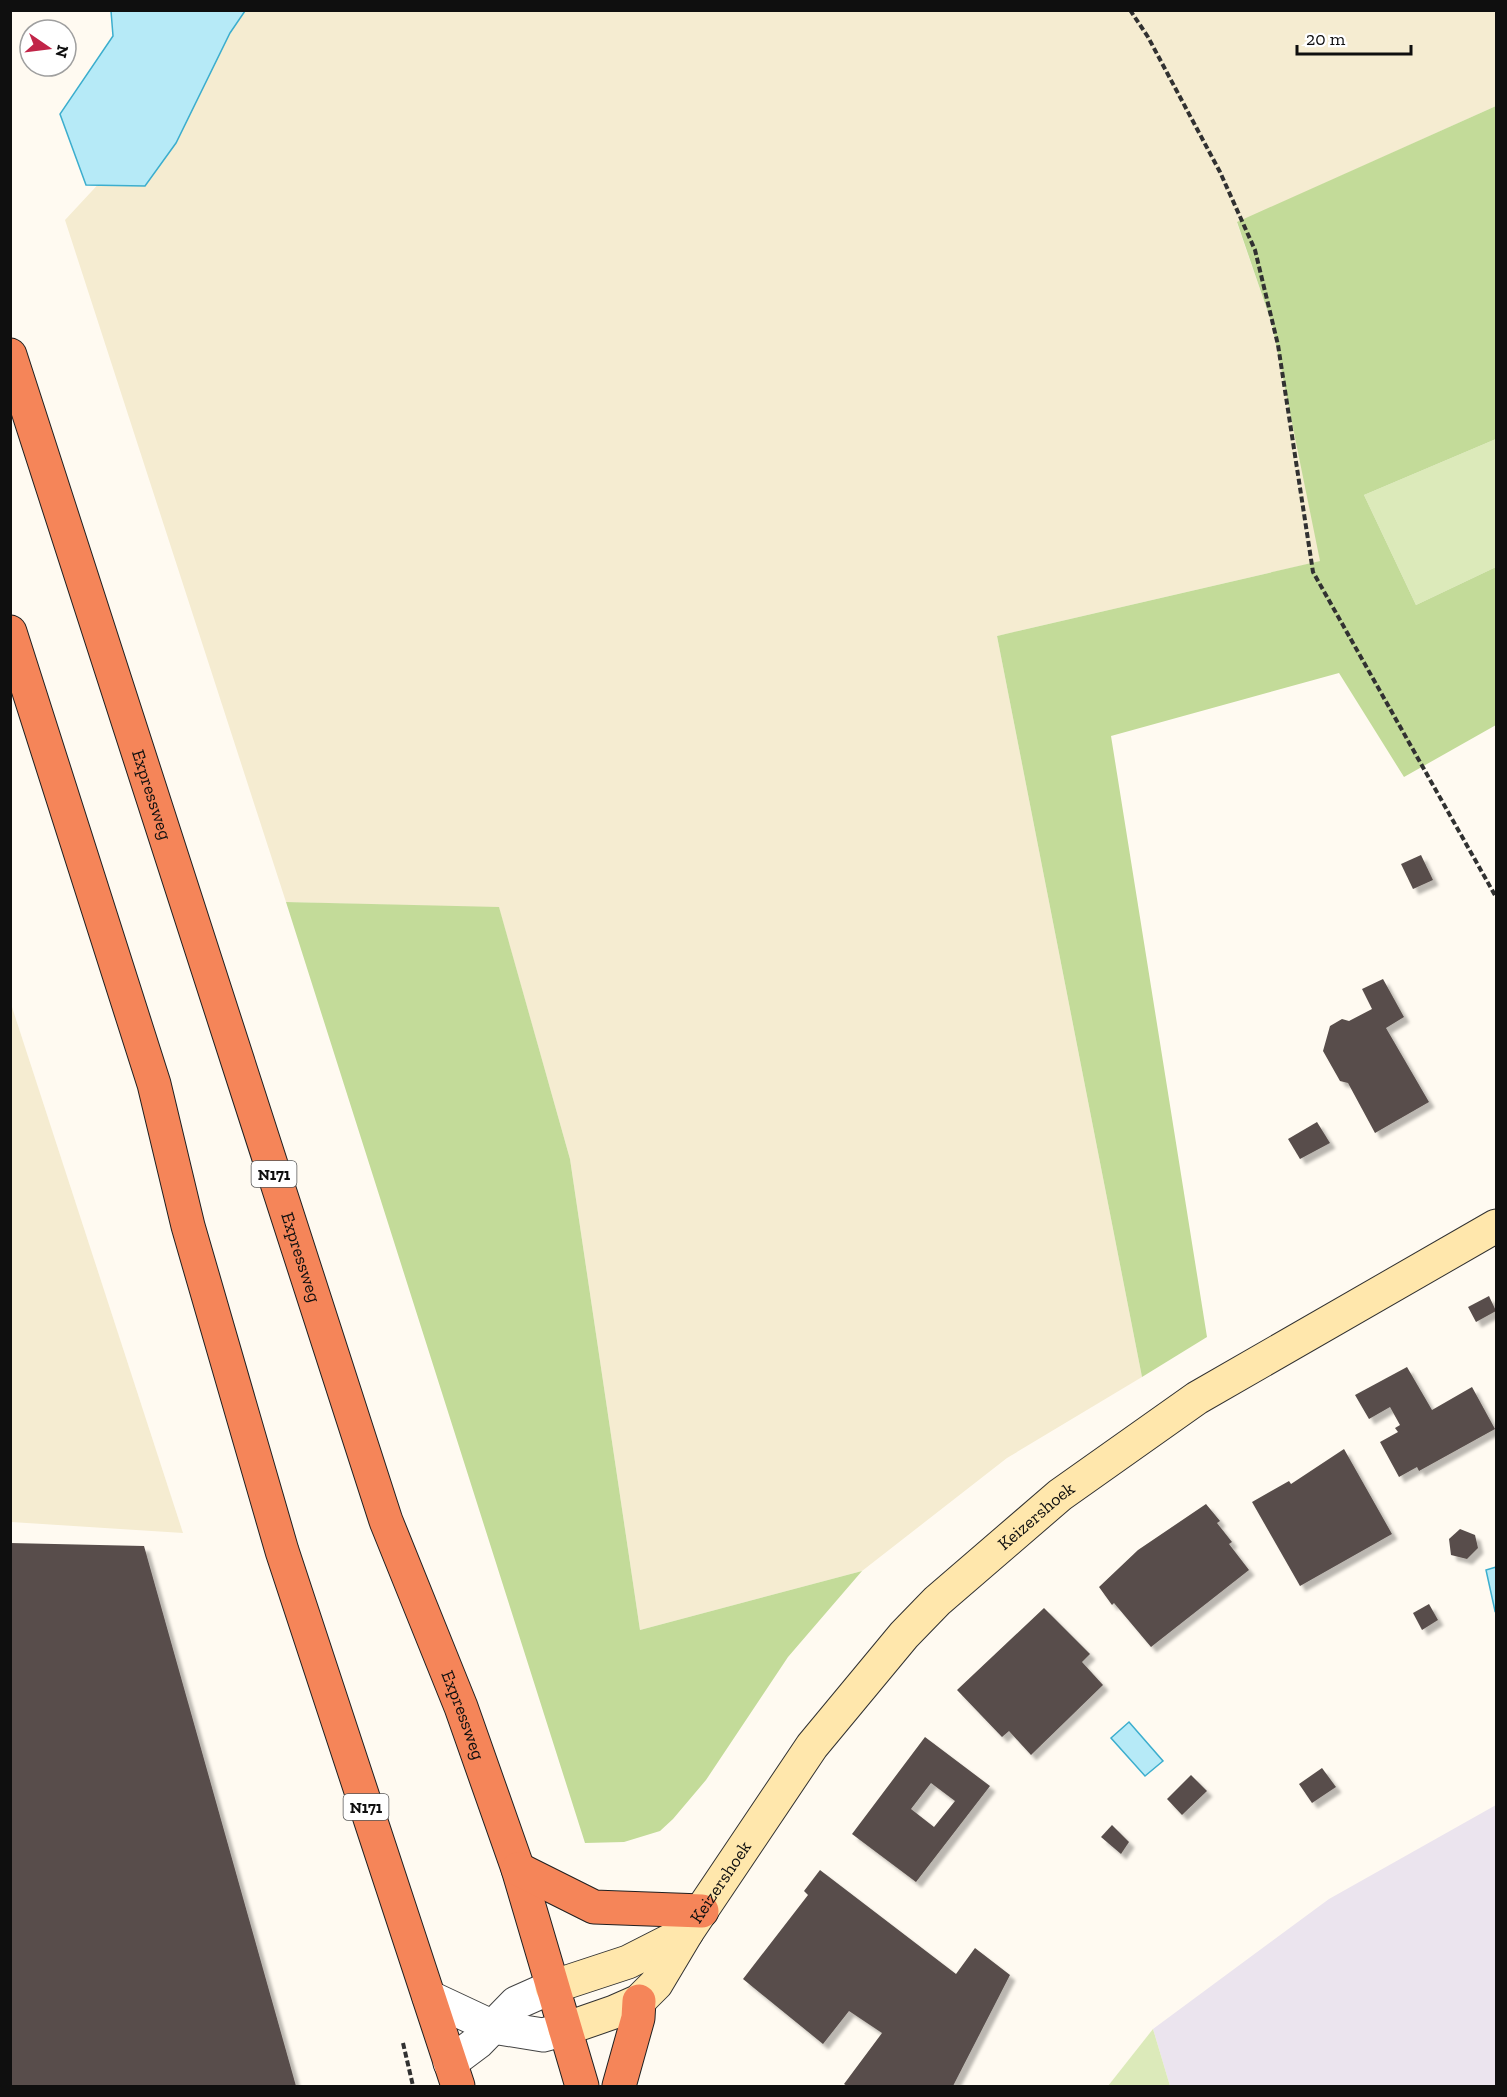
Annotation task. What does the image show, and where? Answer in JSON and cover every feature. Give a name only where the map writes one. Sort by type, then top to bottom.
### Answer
[{"type":"highway","name":"Expressweg","points":[[10,355],[386,1521],[461,1707],[518,1869],[582,2086]]},
{"type":"highway","name":"N171","points":[[10,632],[153,1084],[189,1226],[282,1551],[454,2075]]},
{"type":"highway","points":[[518,1869],[594,1906],[694,1921]]},
{"type":"highway","points":[[619,2086],[638,2018],[639,2001]]},
{"type":"street","name":"Keizershoek","points":[[565,2029],[639,2001],[656,1984],[694,1921],[812,1746],[904,1635],[937,1601],[1059,1495],[1197,1398],[1497,1226]]},
{"type":"street","name":"Keizershoek","points":[[552,1987],[628,1962],[694,1921]]},
{"type":"street","points":[[454,2075],[478,2042],[516,2003],[552,1987]]},
{"type":"street","points":[[429,1997],[494,2027],[543,2035],[565,2029]]},
{"type":"path","points":[[1130,10],[1148,37],[1214,162],[1255,250],[1278,345],[1313,572],[1497,897]]},
{"type":"shaded area","points":[[227,11],[1496,11],[1496,106],[1237,223],[1272,324],[1321,561],[997,636],[1142,1377],[1007,1458],[862,1571],[640,1630],[570,1159],[499,908],[286,902],[65,220],[169,108]]},
{"type":"shaded area","points":[[11,1004],[183,1533],[11,1522]]},
{"type":"shaded area","points":[[1496,1805],[1496,2086],[1170,2086],[1153,2029],[1329,1899]]},
{"type":"green space","points":[[1496,106],[1496,439],[1364,495],[1416,605],[1496,567],[1496,725],[1404,777],[1339,673],[1111,736],[1207,1337],[1142,1377],[997,636],[1320,561],[1272,324],[1237,222]]},
{"type":"green space","points":[[1496,439],[1496,567],[1416,605],[1364,495]]},
{"type":"green space","points":[[286,902],[499,907],[570,1159],[640,1630],[862,1571],[788,1657],[706,1780],[660,1831],[624,1842],[585,1843]]},
{"type":"green space","points":[[1153,2029],[1170,2086],[1108,2086]]},
{"type":"water","points":[[111,11],[245,11],[230,33],[176,143],[145,186],[86,185],[60,114],[113,36]]},
{"type":"water","points":[[1496,1567],[1496,1610],[1495,1611],[1486,1570]]},
{"type":"water","points":[[1129,1722],[1163,1761],[1145,1776],[1111,1738]]},
{"type":"building","points":[[1421,855],[1433,880],[1413,889],[1401,864]]},
{"type":"building","points":[[1383,979],[1404,1017],[1386,1028],[1429,1102],[1375,1133],[1348,1083],[1340,1081],[1323,1051],[1330,1026],[1342,1019],[1349,1021],[1372,1009],[1362,989]]},
{"type":"building","points":[[1317,1122],[1330,1143],[1300,1159],[1288,1139]]},
{"type":"building","points":[[1489,1296],[1496,1311],[1476,1322],[1468,1307]]},
{"type":"building","points":[[1407,1367],[1432,1410],[1472,1387],[1495,1429],[1419,1471],[1417,1467],[1399,1477],[1380,1442],[1398,1432],[1395,1428],[1400,1425],[1390,1407],[1369,1419],[1355,1395]]},
{"type":"building","points":[[1344,1449],[1392,1534],[1300,1586],[1252,1502],[1289,1481],[1291,1484]]},
{"type":"building","points":[[1206,1504],[1220,1521],[1217,1523],[1232,1542],[1229,1544],[1249,1570],[1151,1647],[1114,1603],[1112,1605],[1099,1587],[1138,1550]]},
{"type":"building","points":[[1460,1529],[1475,1535],[1478,1548],[1467,1559],[1451,1555],[1449,1539]]},
{"type":"building","points":[[10,1543],[144,1546],[296,2086],[10,2086]]},
{"type":"building","points":[[1429,1604],[1438,1620],[1422,1630],[1413,1613]]},
{"type":"building","points":[[1044,1608],[1090,1654],[1082,1662],[1103,1685],[1031,1755],[1009,1731],[1002,1737],[957,1690]]},
{"type":"building","points":[[925,1737],[990,1786],[916,1882],[852,1834]],"holes":[[[931,1783],[955,1801],[934,1827],[911,1809]]]},
{"type":"building","points":[[1322,1768],[1336,1787],[1312,1803],[1299,1784]]},
{"type":"building","points":[[1191,1775],[1207,1791],[1182,1815],[1167,1799]]},
{"type":"building","points":[[1112,1825],[1129,1842],[1121,1854],[1101,1837]]},
{"type":"building","points":[[820,1870],[956,1974],[975,1948],[1010,1975],[953,2086],[847,2086],[844,2084],[882,2033],[849,2011],[823,2044],[743,1979],[808,1895],[804,1891]]}]
